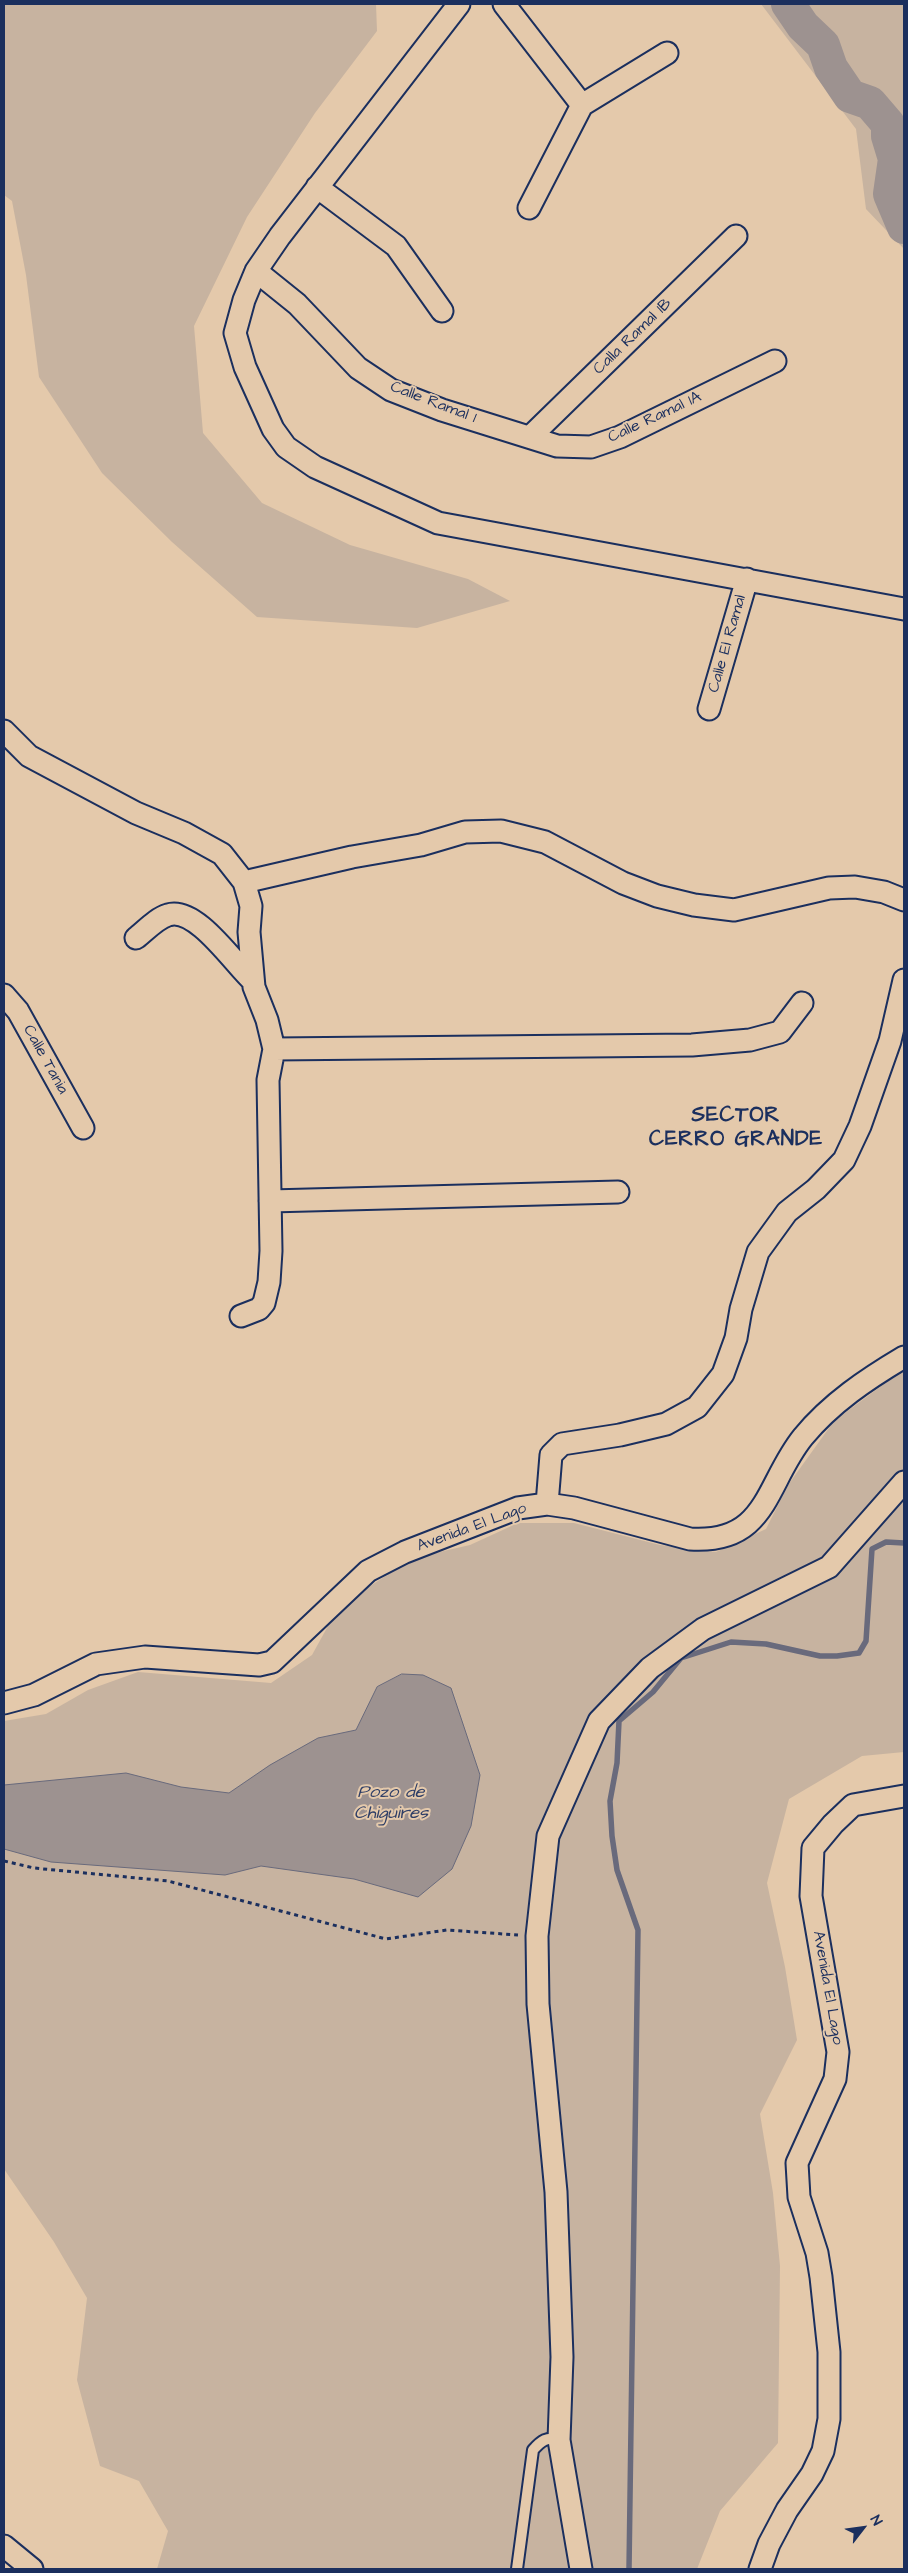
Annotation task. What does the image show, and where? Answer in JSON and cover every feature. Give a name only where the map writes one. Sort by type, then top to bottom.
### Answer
[{"type":"street","points":[[459,4],[317,187],[256,271],[244,300],[235,333],[245,367],[273,429],[286,447],[315,467],[438,522],[904,609]]},
{"type":"street","points":[[504,4],[582,105]]},
{"type":"street","points":[[529,208],[582,105],[667,52]]},
{"type":"street","points":[[317,187],[396,246],[442,311]]},
{"type":"street","name":"Calla Ramal 1B","points":[[530,437],[736,236]]},
{"type":"street","name":"Calle Ramal 1","points":[[256,271],[297,304],[358,368],[391,390],[442,410],[530,437]]},
{"type":"street","name":"Calle Ramal 1A","points":[[530,437],[557,446],[591,447],[620,437],[775,362]]},
{"type":"street","name":"Calle El Ramal","points":[[709,709],[747,580]]},
{"type":"street","points":[[4,732],[29,756],[136,813],[184,833],[222,854],[244,882],[251,906],[249,932],[253,981],[267,1020],[274,1049],[268,1080],[271,1251],[264,1303],[259,1309],[241,1316]]},
{"type":"street","points":[[244,882],[352,857],[422,845],[466,832],[502,831],[546,842],[623,883],[657,896],[694,905],[734,910],[829,888],[854,887],[884,892],[904,900]]},
{"type":"street","points":[[136,938],[166,915],[185,916],[201,926],[240,970],[253,981]]},
{"type":"street","points":[[547,1504],[551,1455],[562,1444],[620,1436],[666,1424],[697,1407],[723,1374],[736,1338],[741,1309],[758,1252],[787,1212],[816,1189],[844,1160],[856,1135],[890,1041],[904,980]]},
{"type":"street","name":"Calle Tania","points":[[4,995],[18,1010],[82,1128]]},
{"type":"street","points":[[274,1049],[692,1045],[750,1040],[780,1032],[802,1003]]},
{"type":"street","points":[[270,1201],[618,1192]]},
{"type":"street","name":"Avenida El Lago","points":[[4,1702],[34,1695],[96,1664],[145,1657],[259,1665],[272,1662],[368,1572],[405,1552],[518,1508],[547,1504],[574,1508],[690,1539],[708,1541],[737,1532],[758,1515],[802,1438],[841,1398],[904,1357]]},
{"type":"street","points":[[581,2569],[559,2440],[562,2357],[556,2192],[538,2004],[537,1936],[548,1836],[599,1721],[650,1668],[703,1629],[829,1567],[904,1482]]},
{"type":"street","name":"Avenida El Lago","points":[[760,2569],[769,2544],[787,2510],[812,2474],[823,2452],[829,2419],[829,2352],[822,2277],[817,2253],[799,2197],[797,2163],[835,2079],[838,2052],[811,1896],[813,1848],[833,1824],[853,1805],[904,1796]]},
{"type":"street","points":[[4,2546],[32,2569]]},
{"type":"lane","points":[[517,2569],[533,2450],[541,2441],[551,2438],[559,2440]]},
{"type":"path","points":[[4,1861],[34,1868],[168,1881],[386,1939],[447,1930],[537,1936]]},
{"type":"shaded area","points":[[4,4],[376,4],[377,31],[315,113],[247,217],[194,326],[203,433],[262,503],[350,545],[468,579],[510,601],[417,628],[257,617],[172,542],[102,473],[39,377],[26,275],[12,201],[4,195]]},
{"type":"shaded area","points":[[761,4],[904,4],[904,249],[866,209],[856,129]]},
{"type":"shaded area","points":[[904,1372],[904,1752],[862,1756],[789,1799],[767,1883],[785,1967],[797,2040],[760,2114],[773,2193],[780,2266],[778,2443],[720,2511],[697,2569],[157,2569],[168,2531],[139,2481],[100,2466],[77,2380],[87,2298],[54,2242],[4,2169],[4,1721],[46,1714],[88,1690],[138,1672],[271,1683],[312,1655],[328,1626],[361,1592],[413,1558],[470,1545],[518,1523],[574,1523],[660,1545],[716,1552],[766,1529],[788,1485],[834,1421],[888,1381]]},
{"type":"water","name":"Pozo de Chiguires","points":[[402,1674],[423,1675],[451,1688],[480,1775],[471,1826],[452,1869],[418,1897],[354,1879],[261,1866],[225,1875],[51,1862],[4,1849],[4,1785],[126,1773],[181,1787],[229,1793],[270,1765],[318,1738],[356,1730],[377,1687]]},
{"type":"waterway","points":[[788,4],[803,26],[823,45],[831,68],[850,96],[870,103],[888,124],[888,136],[895,159],[890,194],[904,227]]},
{"type":"waterway","points":[[629,2569],[638,1930],[617,1870],[612,1836],[610,1801],[617,1763],[619,1721],[653,1692],[681,1658],[731,1642],[766,1644],[820,1656],[859,1653],[866,1641],[872,1549],[886,1542],[904,1543]]},
{"type":"district","name":"SECTOR CERRO GRANDE","points":[[736,1129]]}]
